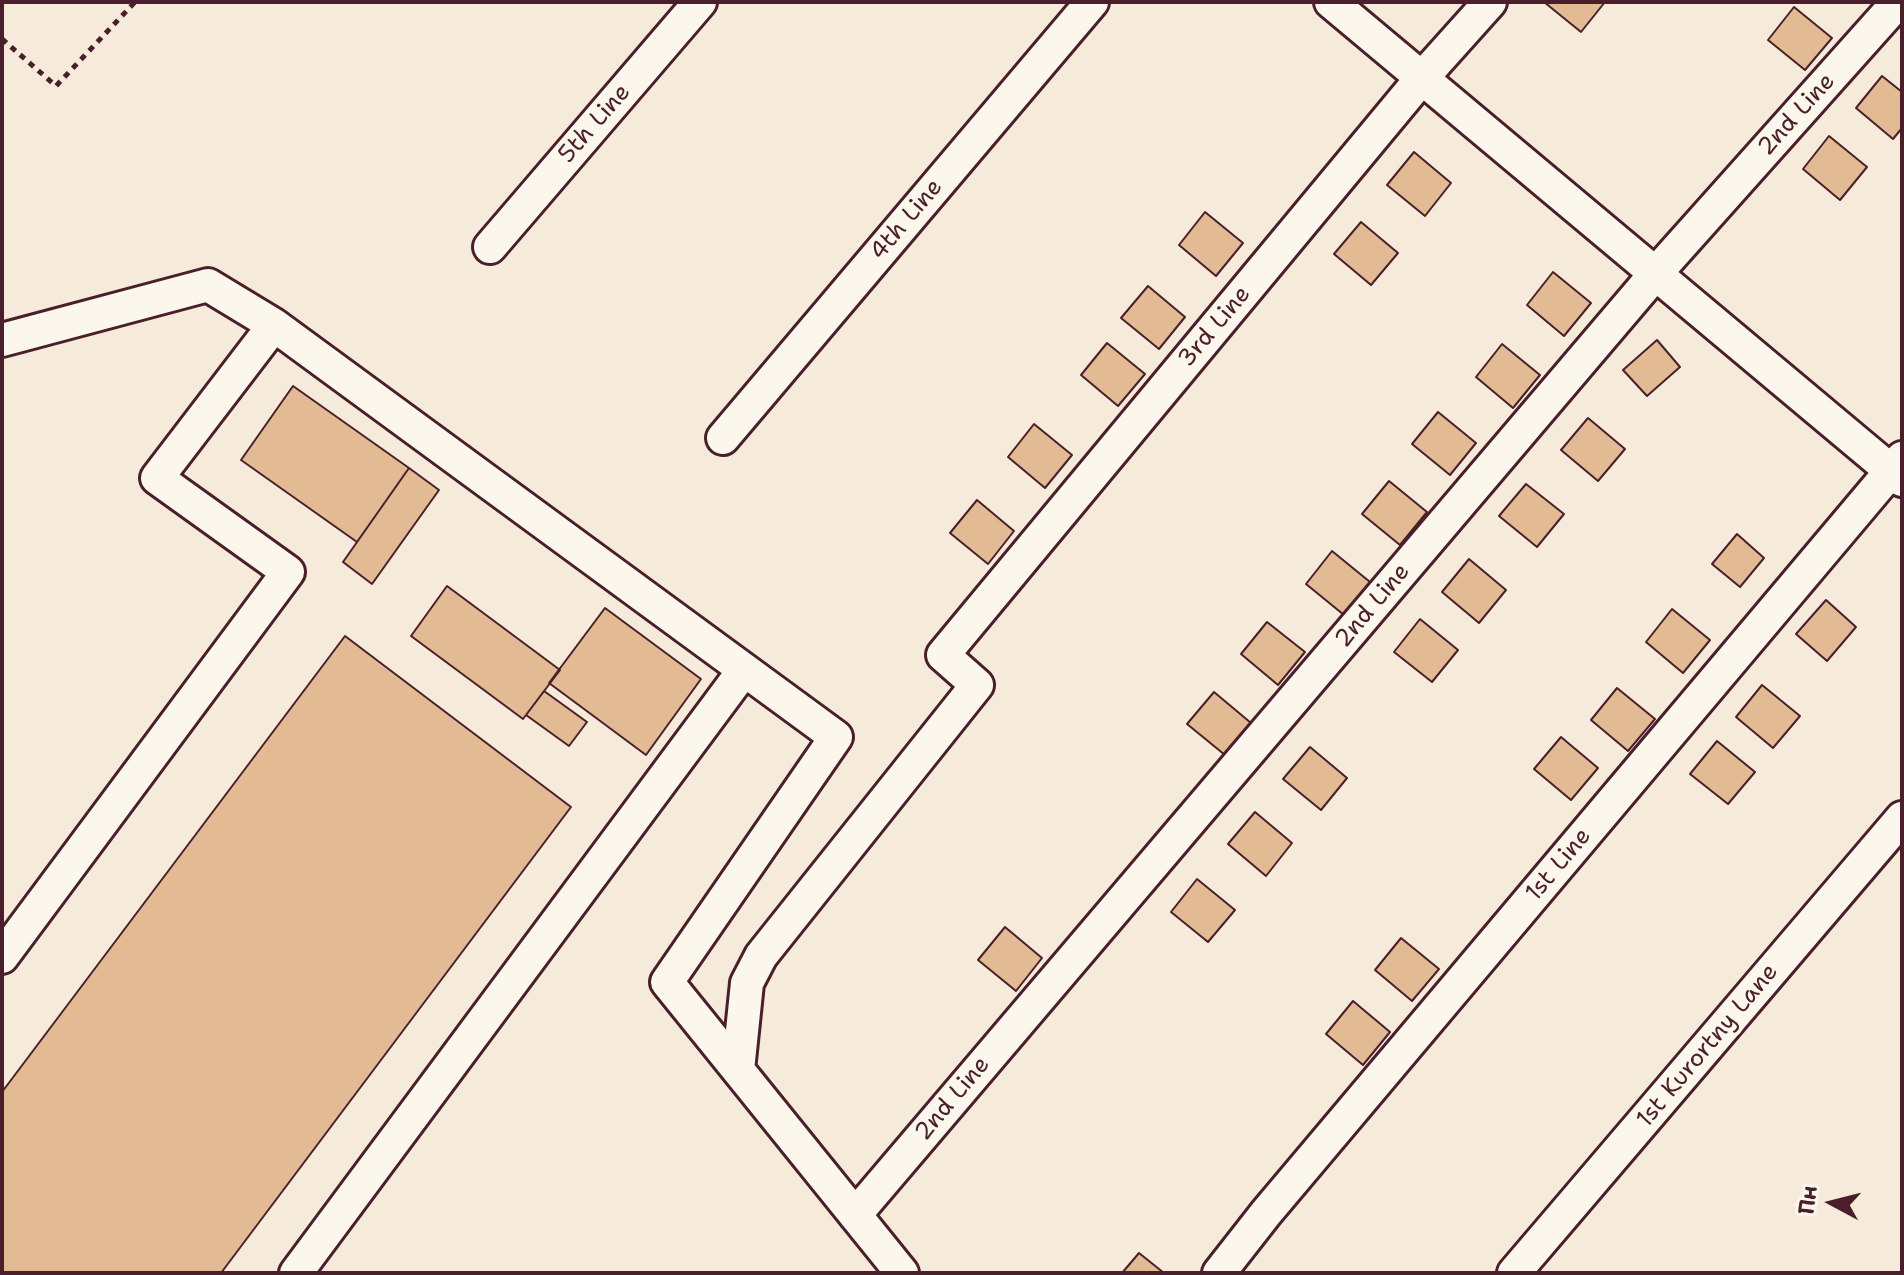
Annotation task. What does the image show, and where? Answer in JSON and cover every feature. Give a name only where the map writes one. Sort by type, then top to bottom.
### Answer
[{"type":"street","name":"5th Line","points":[[490,247],[700,2]]},
{"type":"street","name":"4th Line","points":[[723,438],[1092,2]]},
{"type":"street","points":[[1331,2],[1898,470]]},
{"type":"street","name":"3rd Line","points":[[738,1070],[747,983],[761,956],[977,685],[943,655],[1421,79],[1490,2]]},
{"type":"street","name":"2nd Line","points":[[855,1215],[1656,273],[1898,2]]},
{"type":"street","points":[[2,340],[208,285],[274,325],[836,737],[667,982],[902,1273]]},
{"type":"street","points":[[2,957],[288,572],[157,478],[274,325]]},
{"type":"street","name":"1st Line","points":[[1219,1273],[1266,1213],[1898,470]]},
{"type":"street","points":[[296,1273],[744,670]]},
{"type":"street","name":"1st Kurortny Lane","points":[[1514,1273],[1902,818]]},
{"type":"path","points":[[2,39],[56,86],[135,2]]},
{"type":"building","points":[[1544,2],[1605,2],[1581,32]]},
{"type":"building","points":[[1794,7],[1832,38],[1805,70],[1768,40]]},
{"type":"building","points":[[1882,76],[1902,92],[1902,128],[1893,139],[1856,108]]},
{"type":"building","points":[[1829,136],[1867,167],[1840,200],[1803,169]]},
{"type":"building","points":[[1414,152],[1451,183],[1425,216],[1387,185]]},
{"type":"building","points":[[1205,212],[1243,243],[1216,276],[1179,245]]},
{"type":"building","points":[[1361,222],[1398,253],[1371,285],[1334,254]]},
{"type":"building","points":[[1553,272],[1591,303],[1564,336],[1527,305]]},
{"type":"building","points":[[1148,286],[1185,317],[1159,349],[1121,318]]},
{"type":"building","points":[[1657,340],[1680,367],[1647,396],[1623,370]]},
{"type":"building","points":[[1107,343],[1145,374],[1118,406],[1081,375]]},
{"type":"building","points":[[1502,344],[1540,375],[1513,408],[1476,377]]},
{"type":"building","points":[[293,386],[409,468],[357,542],[241,460]]},
{"type":"building","points":[[1438,412],[1476,443],[1450,475],[1412,444]]},
{"type":"building","points":[[1588,418],[1625,449],[1598,481],[1561,450]]},
{"type":"building","points":[[1034,424],[1072,455],[1045,488],[1008,457]]},
{"type":"building","points":[[409,468],[439,490],[372,584],[343,562]]},
{"type":"building","points":[[1389,481],[1427,512],[1400,545],[1362,514]]},
{"type":"building","points":[[1526,484],[1564,514],[1537,547],[1499,516]]},
{"type":"building","points":[[977,500],[1014,531],[988,564],[950,533]]},
{"type":"building","points":[[1737,534],[1764,558],[1740,587],[1712,564]]},
{"type":"building","points":[[1332,551],[1370,582],[1344,615],[1306,584]]},
{"type":"building","points":[[1469,559],[1506,590],[1479,623],[1442,592]]},
{"type":"building","points":[[447,586],[560,670],[523,719],[411,636]]},
{"type":"building","points":[[1826,600],[1856,627],[1827,661],[1796,634]]},
{"type":"building","points":[[605,608],[701,679],[646,755],[549,683]]},
{"type":"building","points":[[1672,609],[1710,640],[1683,673],[1646,642]]},
{"type":"building","points":[[1420,619],[1458,650],[1432,682],[1394,652]]},
{"type":"building","points":[[1267,622],[1305,652],[1278,685],[1241,654]]},
{"type":"building","points":[[345,636],[571,807],[221,1273],[2,1273],[2,1092]]},
{"type":"building","points":[[1762,685],[1800,716],[1773,748],[1736,717]]},
{"type":"building","points":[[1617,688],[1655,719],[1628,751],[1591,720]]},
{"type":"building","points":[[544,691],[587,722],[569,746],[526,715]]},
{"type":"building","points":[[1214,692],[1251,723],[1225,755],[1187,724]]},
{"type":"building","points":[[1561,737],[1598,768],[1571,800],[1534,769]]},
{"type":"building","points":[[1717,741],[1755,772],[1728,804],[1690,774]]},
{"type":"building","points":[[1310,747],[1347,778],[1321,810],[1283,779]]},
{"type":"building","points":[[1255,812],[1292,843],[1266,876],[1228,844]]},
{"type":"building","points":[[1197,879],[1235,910],[1208,942],[1171,912]]},
{"type":"building","points":[[1005,927],[1042,958],[1016,991],[978,960]]},
{"type":"building","points":[[1401,938],[1439,969],[1412,1001],[1375,970]]},
{"type":"building","points":[[1353,1001],[1390,1032],[1363,1065],[1326,1034]]},
{"type":"building","points":[[1139,1253],[1164,1273],[1122,1273]]}]
